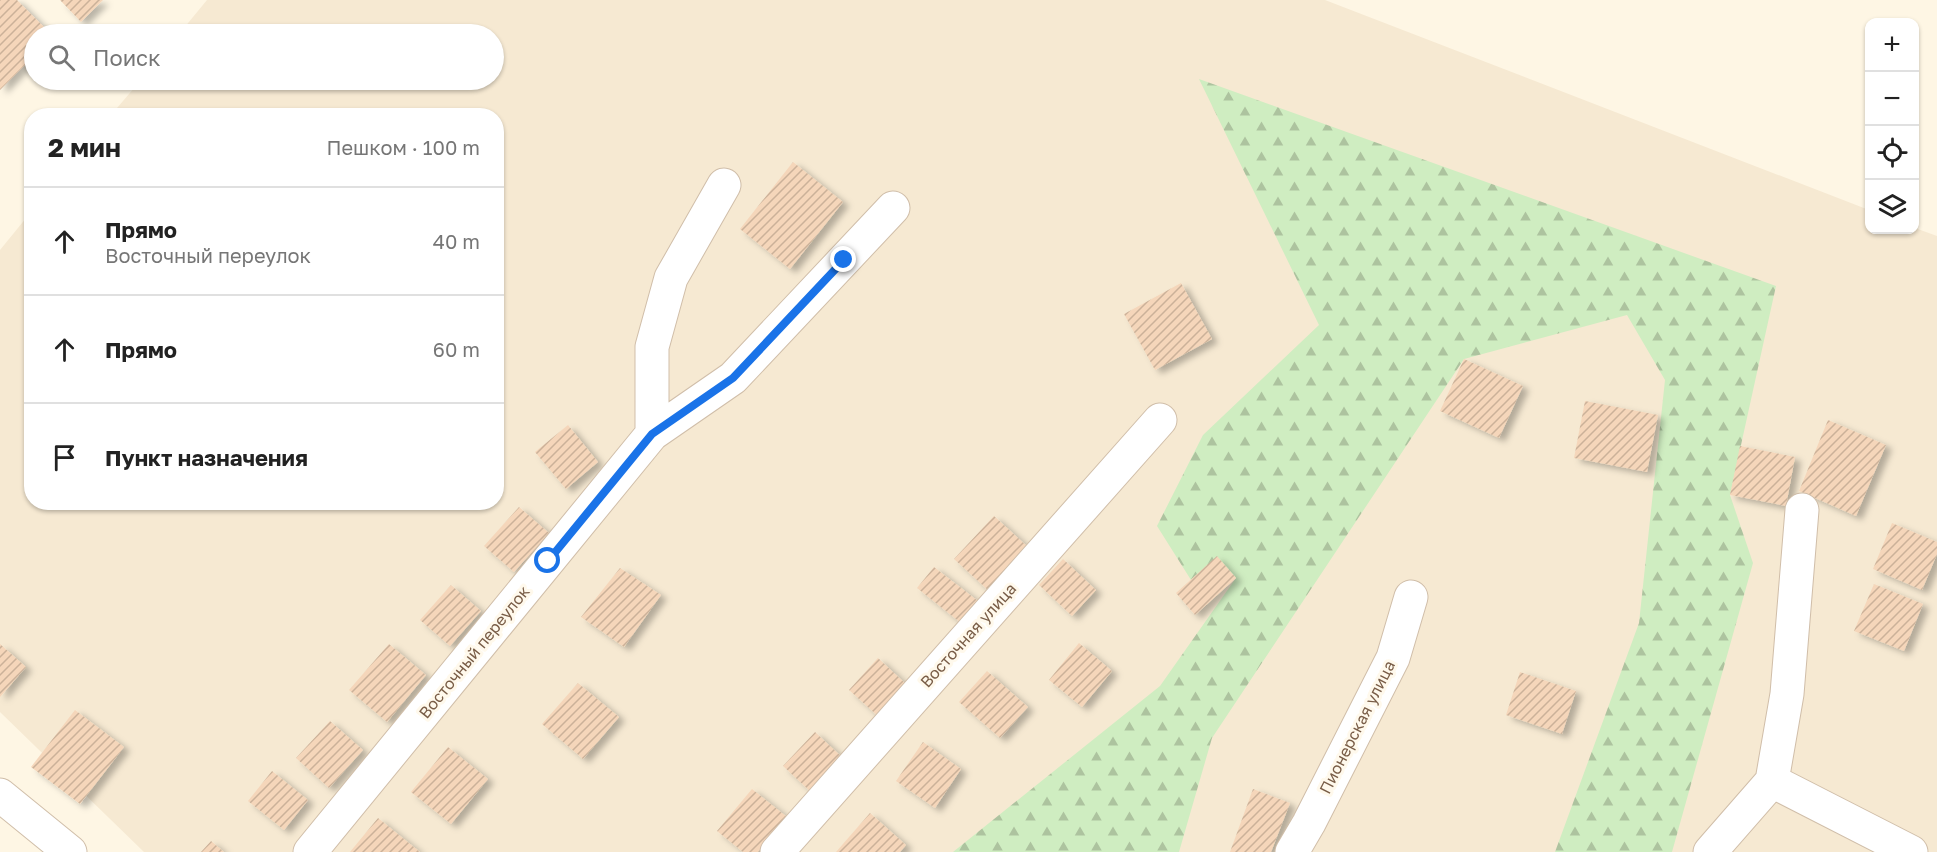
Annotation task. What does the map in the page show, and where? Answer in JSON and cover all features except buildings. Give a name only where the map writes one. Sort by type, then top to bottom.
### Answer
[{"type":"street","points":[[652,434],[652,347],[671,278],[724,185]]},
{"type":"street","name":"Восточный переулок","points":[[310,852],[652,434],[733,378],[893,208]]},
{"type":"street","name":"Восточная улица","points":[[777,852],[1160,420]]},
{"type":"street","points":[[1710,852],[1772,782],[1787,694],[1802,510]]},
{"type":"street","name":"Пионерская улица","points":[[1292,852],[1393,658],[1411,597]]},
{"type":"street","points":[[1772,782],[1911,852]]},
{"type":"street","points":[[0,795],[70,852]]},
{"type":"shaded area","points":[[207,0],[1325,0],[1865,208],[1865,234],[1919,234],[1919,229],[1937,236],[1937,852],[144,852],[0,712],[0,250],[24,221],[24,510],[504,510],[504,108],[117,108],[132,90],[504,90],[504,24],[187,24]]},
{"type":"green space","points":[[1199,79],[1776,286],[1730,495],[1753,563],[1672,852],[1555,852],[1639,623],[1665,380],[1627,315],[1464,359],[1212,738],[1179,852],[953,852],[1160,686],[1236,578],[1217,557],[1191,580],[1157,526],[1203,435],[1319,325]]},
{"type":"route","points":[[548,561],[652,434],[733,378],[844,260]]}]
